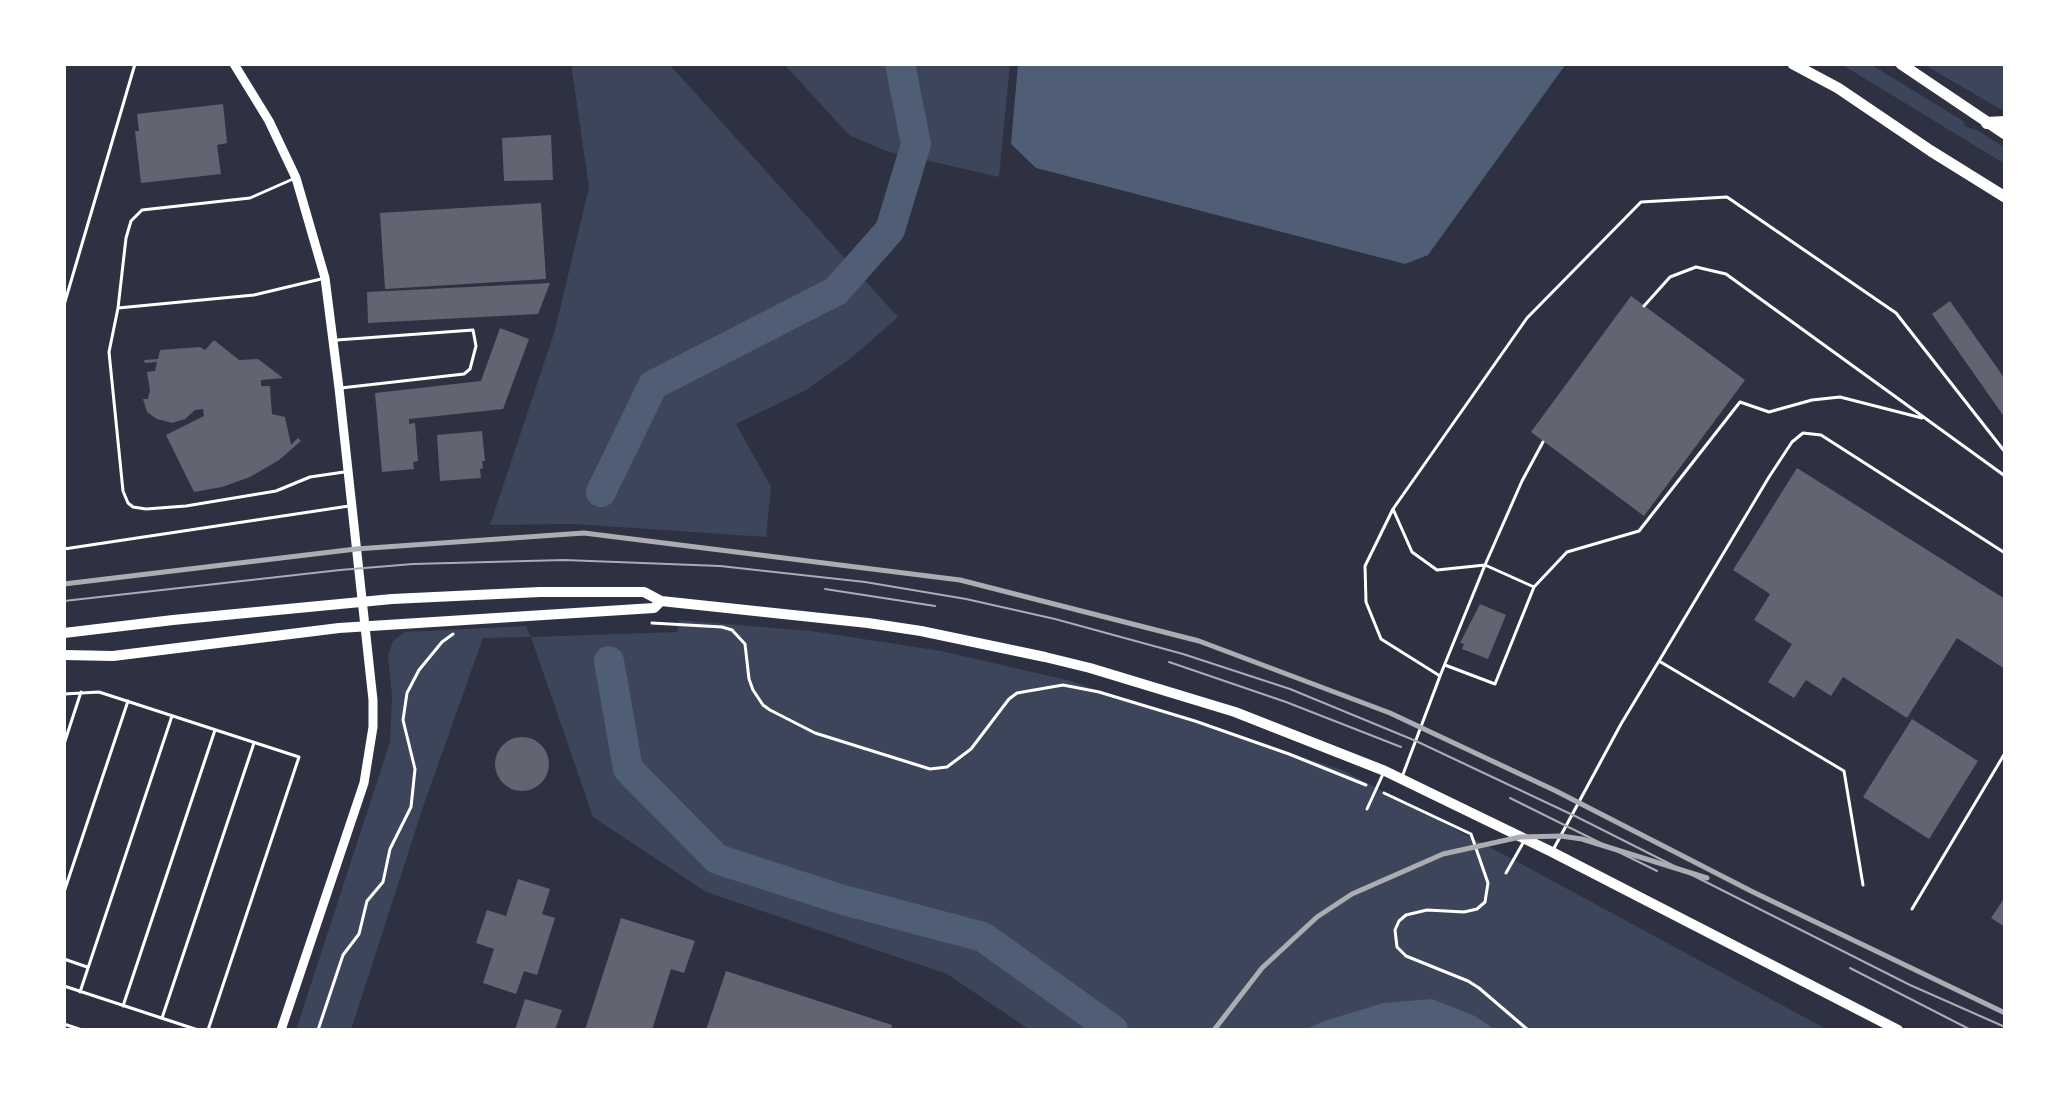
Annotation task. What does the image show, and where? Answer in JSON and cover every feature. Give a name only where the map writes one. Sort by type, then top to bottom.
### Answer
[{"type":"highway","points":[[1987,123],[2005,122]]},
{"type":"main road","points":[[1793,64],[1838,88],[2005,197]]},
{"type":"main road","points":[[1901,64],[2005,134]]},
{"type":"main road","points":[[64,633],[363,601],[540,592],[644,592],[661,601],[823,616],[921,631],[1090,668],[1235,712],[1385,771],[1552,852],[1898,1030]]},
{"type":"main road","points":[[64,655],[113,656],[365,626],[654,608],[661,601]]},
{"type":"street","points":[[234,64],[269,121],[296,178],[325,278],[373,700],[367,770],[355,814],[281,1030]]},
{"type":"lane","points":[[64,305],[135,64]]},
{"type":"lane","points":[[296,178],[250,198],[142,210],[131,221],[109,352],[123,491],[128,503],[140,509],[186,506],[276,491],[310,477],[347,472]]},
{"type":"lane","points":[[1440,676],[1381,639],[1366,602],[1365,566],[1393,509],[1527,318],[1641,202],[1727,197],[1896,313],[2005,452]]},
{"type":"lane","points":[[1644,306],[1670,277],[1696,267],[1726,274],[2005,476]]},
{"type":"lane","points":[[118,308],[254,295],[325,278]]},
{"type":"lane","points":[[333,341],[473,330],[476,346],[470,369],[464,374],[339,388]]},
{"type":"lane","points":[[1445,665],[1495,684],[1534,587],[1567,552],[1639,531],[1740,402],[1769,412],[1812,400],[1840,397],[1922,418]]},
{"type":"lane","points":[[1552,852],[1621,724],[1769,477],[1792,442],[1803,433],[1821,435],[2005,553]]},
{"type":"lane","points":[[1402,779],[1485,565],[1543,442]]},
{"type":"lane","points":[[64,549],[351,505]]},
{"type":"lane","points":[[1393,509],[1412,552],[1437,570],[1485,565],[1534,587]]},
{"type":"lane","points":[[1659,661],[1844,771],[1863,885]]},
{"type":"lane","points":[[64,744],[81,692]]},
{"type":"lane","points":[[64,694],[99,692],[299,757],[208,1030]]},
{"type":"lane","points":[[64,892],[128,701]]},
{"type":"lane","points":[[80,992],[172,716]]},
{"type":"lane","points":[[123,1006],[215,730]]},
{"type":"lane","points":[[162,1018],[254,743]]},
{"type":"lane","points":[[1912,909],[2005,753]]},
{"type":"lane","points":[[1367,809],[1385,771]]},
{"type":"lane","points":[[1506,873],[1525,840]]},
{"type":"lane","points":[[64,959],[88,967]]},
{"type":"lane","points":[[64,986],[198,1030]]},
{"type":"lane","points":[[64,1024],[82,1030]]},
{"type":"path","points":[[643,623],[732,630],[745,644],[749,679],[763,705],[815,733],[930,769],[947,767],[971,749],[1017,693],[1063,685],[1099,692],[1195,721],[1377,789],[1471,834],[1488,883],[1485,902],[1477,909],[1464,912],[1427,910],[1406,915],[1395,930],[1397,947],[1416,961],[1468,981],[1528,1030]]},
{"type":"path","points":[[318,1030],[343,955],[359,934],[367,901],[383,882],[390,849],[411,807],[415,769],[403,720],[407,693],[419,670],[453,633]]},
{"type":"shaded area","points":[[571,64],[669,64],[898,317],[850,359],[806,390],[736,424],[771,487],[766,537],[574,524],[490,525],[555,330],[589,187]]},
{"type":"shaded area","points":[[784,64],[1010,64],[999,177],[886,151],[849,135]]},
{"type":"shaded area","points":[[1018,64],[1566,64],[1428,255],[1405,264],[1036,168],[1011,144]]},
{"type":"shaded area","points":[[1841,64],[1870,64],[1963,121],[1966,127],[1977,130],[2005,148],[2005,164]]},
{"type":"shaded area","points":[[1923,64],[2005,64],[2005,111],[1995,106]]},
{"type":"shaded area","points":[[679,620],[811,631],[941,651],[1067,680],[1342,770],[1828,1030],[1496,1030],[1475,1016],[1383,1003],[1304,1030],[1206,1030],[1202,1027],[1199,1030],[1030,1030],[947,974],[706,892],[593,817],[531,637],[677,632]]},
{"type":"shaded area","points":[[526,626],[531,637],[483,638],[424,804],[351,1030],[296,1030],[390,742],[392,696],[388,655],[393,641],[405,632]]},
{"type":"shaded area","points":[[1432,999],[1475,1016],[1496,1030],[1304,1030],[1383,1003]]},
{"type":"building","points":[[223,104],[227,143],[217,145],[221,174],[141,183],[135,131],[139,131],[137,114]]},
{"type":"building","points":[[551,135],[553,180],[504,181],[502,138]]},
{"type":"building","points":[[541,203],[546,279],[385,289],[380,213]]},
{"type":"building","points":[[550,283],[538,314],[368,323],[367,292]]},
{"type":"building","points":[[1631,296],[1745,380],[1644,516],[1531,432]]},
{"type":"building","points":[[1950,301],[2005,379],[2005,418],[1932,314]]},
{"type":"building","points":[[500,328],[529,339],[503,409],[409,419],[409,424],[415,423],[418,461],[413,462],[414,469],[382,472],[375,393],[481,381]]},
{"type":"building","points":[[214,340],[239,360],[258,359],[283,378],[261,380],[261,386],[270,386],[272,414],[285,417],[291,445],[298,438],[301,441],[279,460],[250,477],[222,487],[194,492],[166,435],[204,416],[203,409],[172,423],[147,412],[143,399],[148,399],[150,390],[147,372],[155,371],[157,362],[145,363],[144,360],[158,359],[160,350],[200,347],[205,350]]},
{"type":"building","points":[[482,431],[485,461],[482,461],[483,468],[480,469],[481,478],[440,481],[437,435]]},
{"type":"building","points":[[1797,468],[2005,599],[2005,669],[1957,638],[1907,718],[1843,677],[1831,696],[1806,680],[1794,698],[1768,682],[1792,644],[1754,620],[1770,594],[1733,570]]},
{"type":"building","points":[[1480,604],[1506,615],[1488,659],[1462,649],[1464,644],[1460,643]]},
{"type":"building","points":[[1912,719],[1978,761],[1929,839],[1863,797]]},
{"type":"building","points":[[522,737],[541,745],[549,764],[541,783],[522,791],[503,783],[495,764],[503,745]]},
{"type":"building","points":[[518,879],[550,889],[542,914],[555,918],[537,975],[524,971],[516,994],[483,983],[494,949],[476,943],[487,910],[506,916]]},
{"type":"building","points":[[2005,897],[2005,927],[1991,918]]},
{"type":"building","points":[[621,918],[695,941],[684,973],[671,969],[652,1030],[585,1030]]},
{"type":"building","points":[[726,971],[892,1025],[891,1030],[706,1030]]},
{"type":"building","points":[[525,999],[562,1010],[555,1030],[515,1030]]},
{"type":"waterway","points":[[601,492],[653,385],[836,291],[890,230],[916,144],[900,64]]},
{"type":"waterway","points":[[609,661],[628,769],[717,859],[840,899],[983,937],[1113,1030]]},
{"type":"tram line","points":[[64,601],[413,564],[564,560],[720,566],[865,582],[966,599],[1055,619],[1183,654],[1290,689],[1416,741],[1577,817],[1910,985],[2005,1027]]},
{"type":"tram line","points":[[825,589],[935,606]]},
{"type":"tram line","points":[[1169,662],[1286,702],[1401,747]]},
{"type":"tram line","points":[[1510,798],[1657,871]]},
{"type":"tram line","points":[[1850,968],[1971,1030]]},
{"type":"railway","points":[[64,584],[356,549],[584,533],[960,580],[1199,641],[1390,713],[1556,791],[1753,892],[2005,1013]]},
{"type":"railway","points":[[1214,1030],[1262,968],[1317,917],[1352,894],[1443,854],[1520,837],[1561,836],[1582,839],[1707,878]]}]
